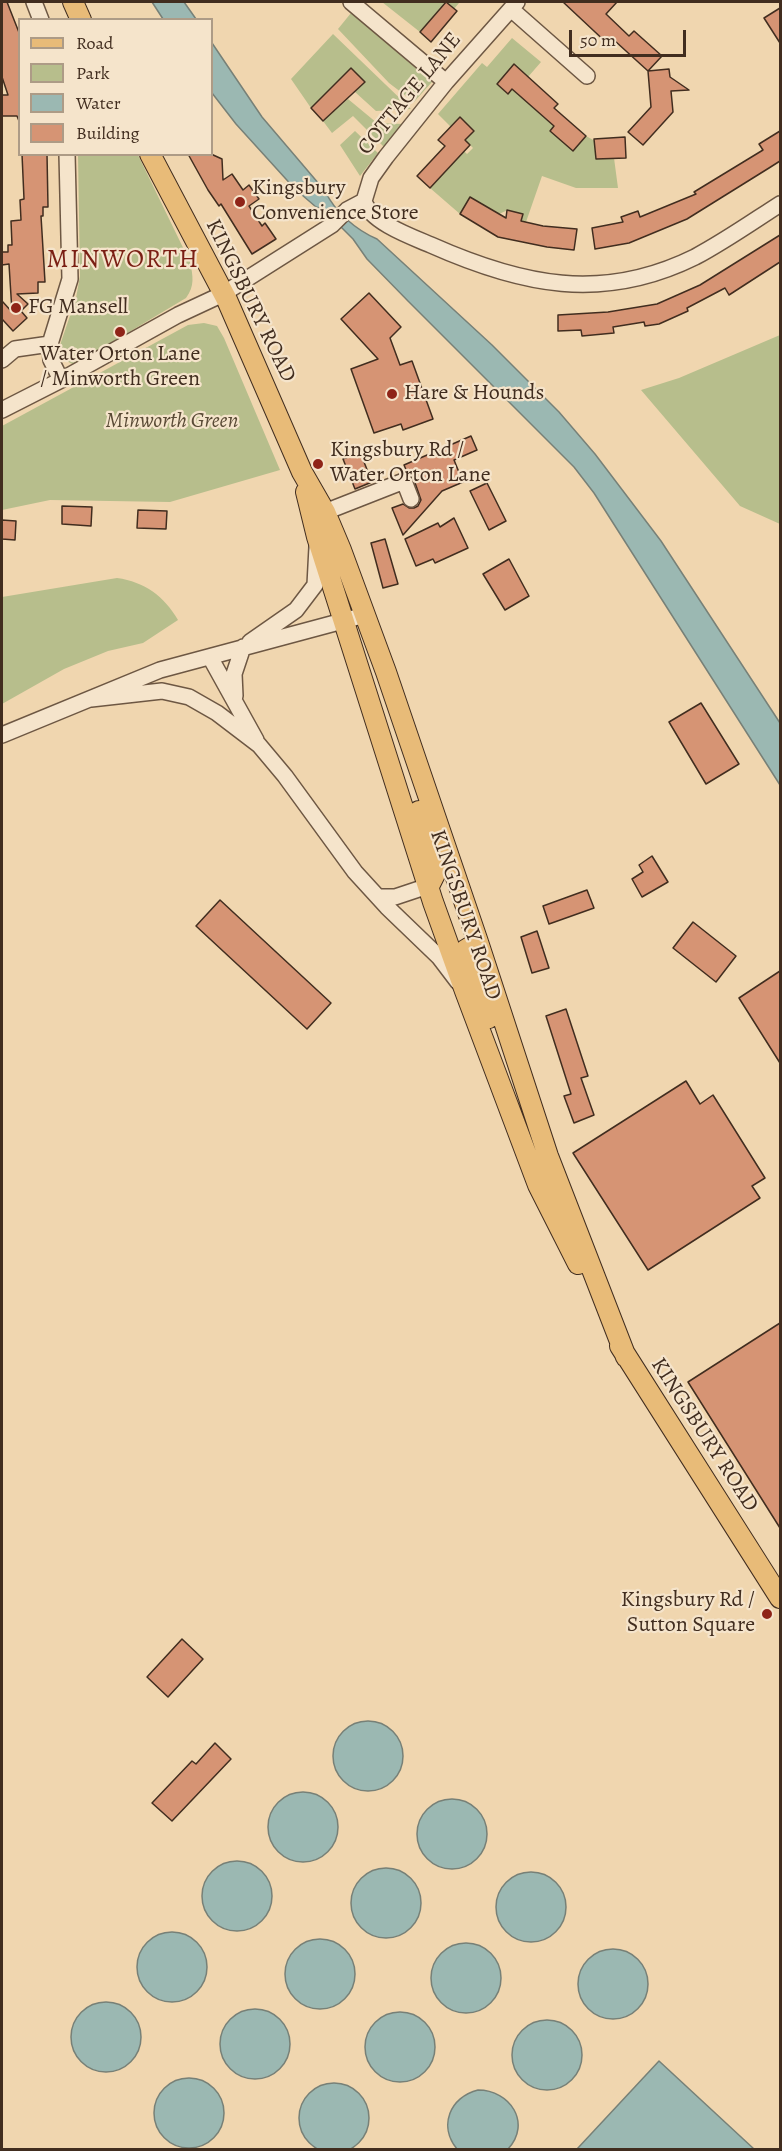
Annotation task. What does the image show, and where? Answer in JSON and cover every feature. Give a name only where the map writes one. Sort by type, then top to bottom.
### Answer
[{"type":"main road","points":[[73,2],[80,18]]},
{"type":"main road","name":"KINGSBURY ROAD","points":[[151,156],[223,294],[302,472],[325,512],[396,704],[478,942],[548,1156],[626,1357]]},
{"type":"main road","name":"KINGSBURY ROAD","points":[[302,472],[317,537],[428,886],[538,1185],[626,1357],[780,1598]]},
{"type":"main road","points":[[396,704],[400,753],[435,861],[435,874],[428,886]]},
{"type":"main road","points":[[440,921],[478,942],[465,950],[521,1114],[538,1185]]},
{"type":"street","points":[[34,2],[40,18]]},
{"type":"street","points":[[351,2],[446,82]]},
{"type":"street","points":[[514,5],[587,76]]},
{"type":"street","name":"COTTAGE LANE","points":[[364,201],[371,178],[376,171],[446,82],[514,5]]},
{"type":"street","points":[[61,380],[51,360],[50,344],[70,279],[67,156]]},
{"type":"street","points":[[2,410],[178,315],[223,294],[332,225],[347,210],[364,201],[371,213],[403,233],[489,269],[555,283],[595,285],[639,278],[692,258],[780,204]]},
{"type":"street","points":[[2,360],[15,349],[50,344]]},
{"type":"street","points":[[325,512],[404,482],[411,499]]},
{"type":"street","points":[[236,703],[234,674],[243,647],[296,610],[315,585],[317,537]]},
{"type":"street","points":[[2,735],[160,670],[365,615]]},
{"type":"street","points":[[210,657],[259,745],[355,872],[387,907],[439,957],[465,991]]},
{"type":"street","points":[[91,699],[162,691],[189,697],[217,713],[259,745]]},
{"type":"street","points":[[379,897],[395,897],[428,886]]},
{"type":"green space","points":[[382,2],[445,2],[420,32]]},
{"type":"green space","points":[[445,2],[457,2],[459,3],[454,9]]},
{"type":"green space","points":[[351,13],[432,82],[414,102],[389,83],[338,29]]},
{"type":"green space","points":[[333,34],[411,109],[376,111],[355,92],[365,82],[351,69],[311,108],[291,79]]},
{"type":"green space","points":[[512,38],[541,62],[528,77],[514,65],[497,84],[507,94],[512,89],[553,110],[573,151],[586,136],[595,141],[596,159],[614,158],[618,188],[576,188],[542,176],[526,222],[521,221],[522,214],[508,210],[499,214],[470,197],[460,214],[430,188],[453,163],[460,147],[467,154],[473,148],[465,140],[474,130],[460,117],[451,127],[438,114],[482,63],[487,67]]},
{"type":"green space","points":[[348,99],[377,123],[404,124],[384,147],[353,116],[332,133],[323,121]]},
{"type":"green space","points":[[355,131],[378,153],[360,176],[340,145]]},
{"type":"green space","points":[[78,156],[138,156],[190,262],[191,289],[186,298],[74,365],[65,360],[59,348],[76,298],[80,276]]},
{"type":"green space","name":"Minworth Green","points":[[204,323],[217,326],[224,338],[280,470],[170,502],[50,500],[2,510],[2,426],[188,325]]},
{"type":"green space","points":[[780,335],[780,524],[740,506],[641,390],[679,378]]},
{"type":"green space","points":[[117,578],[136,583],[153,592],[173,611],[178,620],[143,643],[108,651],[64,669],[2,704],[2,597]]},
{"type":"water","points":[[152,2],[184,2],[195,18],[162,18]]},
{"type":"water","points":[[213,44],[262,117],[325,191],[340,213],[361,231],[377,239],[492,345],[559,412],[595,454],[661,541],[780,723],[780,785],[594,493],[574,467],[367,259],[353,239],[323,209],[316,207],[295,189],[236,124],[213,94]]},
{"type":"water","points":[[375,1721],[388,1727],[397,1736],[401,1742],[403,1756],[401,1770],[393,1781],[382,1789],[361,1791],[343,1781],[335,1770],[333,1749],[343,1731],[354,1723]]},
{"type":"water","points":[[310,1792],[323,1798],[332,1807],[336,1813],[338,1827],[336,1841],[328,1852],[317,1860],[296,1862],[278,1852],[270,1841],[268,1820],[278,1802],[289,1794]]},
{"type":"water","points":[[459,1799],[472,1805],[481,1814],[485,1820],[487,1834],[485,1848],[477,1859],[466,1867],[445,1869],[427,1859],[419,1848],[417,1827],[427,1809],[438,1801]]},
{"type":"water","points":[[244,1861],[257,1867],[266,1876],[270,1882],[272,1896],[270,1910],[262,1921],[251,1929],[230,1931],[212,1921],[204,1910],[202,1889],[212,1871],[223,1863]]},
{"type":"water","points":[[393,1868],[406,1874],[415,1883],[419,1889],[421,1903],[419,1917],[411,1928],[400,1936],[379,1938],[361,1928],[353,1917],[351,1896],[361,1878],[372,1870]]},
{"type":"water","points":[[538,1872],[551,1878],[560,1887],[564,1893],[566,1907],[564,1921],[556,1932],[545,1940],[524,1942],[506,1932],[498,1921],[496,1900],[506,1882],[517,1874]]},
{"type":"water","points":[[179,1932],[192,1938],[201,1947],[205,1953],[207,1967],[205,1981],[197,1992],[186,2000],[165,2002],[147,1992],[139,1981],[137,1960],[147,1942],[158,1934]]},
{"type":"water","points":[[327,1939],[340,1945],[349,1954],[353,1960],[355,1974],[353,1988],[345,1999],[334,2007],[313,2009],[295,1999],[287,1988],[285,1967],[295,1949],[306,1941]]},
{"type":"water","points":[[473,1943],[486,1949],[495,1958],[499,1964],[501,1978],[499,1992],[491,2003],[480,2011],[459,2013],[441,2003],[433,1992],[431,1971],[441,1953],[452,1945]]},
{"type":"water","points":[[620,1949],[633,1955],[642,1964],[646,1970],[648,1984],[646,1998],[638,2009],[627,2017],[606,2019],[588,2009],[580,1998],[578,1977],[588,1959],[599,1951]]},
{"type":"water","points":[[113,2002],[126,2008],[135,2017],[139,2023],[141,2037],[139,2051],[131,2062],[120,2070],[99,2072],[81,2062],[73,2051],[71,2030],[81,2012],[92,2004]]},
{"type":"water","points":[[262,2009],[275,2015],[284,2024],[288,2030],[290,2044],[288,2058],[280,2069],[269,2077],[248,2079],[230,2069],[222,2058],[220,2037],[230,2019],[241,2011]]},
{"type":"water","points":[[407,2012],[420,2018],[429,2027],[433,2033],[435,2047],[433,2061],[425,2072],[414,2080],[393,2082],[375,2072],[367,2061],[365,2040],[375,2022],[386,2014]]},
{"type":"water","points":[[554,2020],[567,2026],[576,2035],[580,2041],[582,2055],[580,2069],[572,2080],[561,2088],[540,2090],[522,2080],[514,2069],[512,2048],[522,2030],[533,2022]]},
{"type":"water","points":[[659,2061],[754,2149],[577,2149]]},
{"type":"water","points":[[196,2078],[209,2084],[218,2093],[222,2099],[224,2113],[222,2127],[214,2138],[203,2146],[182,2148],[164,2138],[156,2127],[154,2106],[164,2088],[175,2080]]},
{"type":"water","points":[[327,2084],[341,2084],[353,2089],[359,2093],[368,2111],[368,2125],[363,2137],[359,2143],[341,2152],[327,2152],[315,2147],[309,2143],[300,2125],[300,2111],[305,2099],[309,2093]]},
{"type":"water","points":[[478,2090],[489,2091],[500,2096],[514,2110],[518,2129],[508,2149],[457,2149],[451,2140],[448,2122],[454,2106],[460,2099]]},
{"type":"building","points":[[2,2],[7,2],[18,30],[18,118],[17,116],[2,116],[2,95],[8,95],[2,77]]},
{"type":"building","points":[[446,2],[457,11],[431,42],[420,32]]},
{"type":"building","points":[[563,2],[617,2],[606,14],[629,36],[634,31],[662,56],[648,71],[615,41],[610,46]]},
{"type":"building","points":[[780,8],[780,43],[764,18]]},
{"type":"building","points":[[514,64],[558,104],[554,108],[586,136],[573,151],[550,131],[554,126],[512,89],[508,94],[497,84]]},
{"type":"building","points":[[351,68],[365,82],[323,121],[311,108]]},
{"type":"building","points":[[669,69],[670,77],[689,90],[671,91],[673,112],[643,145],[628,132],[651,107],[648,71]]},
{"type":"building","points":[[460,117],[474,131],[465,140],[470,145],[430,188],[417,176],[445,146],[438,140]]},
{"type":"building","points":[[780,131],[780,161],[687,219],[629,243],[595,249],[592,228],[623,222],[621,217],[638,211],[640,217],[696,194],[694,192],[763,150],[759,144]]},
{"type":"building","points":[[625,137],[626,158],[596,159],[594,139]]},
{"type":"building","points":[[213,155],[222,159],[223,180],[232,174],[243,190],[249,185],[259,199],[249,206],[262,226],[265,223],[276,239],[252,254],[221,204],[219,206],[189,156]]},
{"type":"building","points":[[22,156],[47,156],[48,207],[43,207],[43,216],[41,216],[45,282],[38,282],[38,293],[17,294],[28,304],[21,311],[27,318],[13,331],[2,319],[2,301],[12,312],[9,264],[2,265],[2,252],[8,252],[8,245],[12,245],[11,221],[21,220],[20,200],[24,199]]},
{"type":"building","points":[[470,197],[506,218],[507,210],[523,214],[521,221],[543,226],[577,229],[574,250],[498,237],[460,214]]},
{"type":"building","points":[[780,235],[780,262],[729,295],[725,288],[687,308],[688,311],[659,324],[645,326],[644,322],[613,327],[614,333],[582,336],[581,330],[558,331],[558,315],[608,312],[657,304],[700,285]]},
{"type":"building","name":"Hare & Hounds","points":[[369,293],[401,327],[390,338],[400,365],[412,361],[433,419],[403,430],[401,424],[374,433],[351,369],[378,359],[341,319]]},
{"type":"building","points":[[471,436],[477,450],[454,460],[463,482],[442,491],[403,535],[392,508],[403,504],[414,508],[421,500],[413,477],[404,465]]},
{"type":"building","points":[[360,452],[372,482],[355,489],[343,459]]},
{"type":"building","points":[[487,483],[506,521],[489,530],[470,491]]},
{"type":"building","points":[[62,506],[92,507],[91,526],[62,524]]},
{"type":"building","points":[[138,510],[167,511],[166,529],[137,528]]},
{"type":"building","points":[[454,518],[468,548],[435,563],[433,559],[416,566],[405,539],[438,523],[440,527]]},
{"type":"building","points":[[2,520],[16,521],[15,540],[2,539]]},
{"type":"building","points":[[385,539],[398,584],[383,588],[371,543]]},
{"type":"building","points":[[509,559],[529,596],[505,610],[483,574]]},
{"type":"building","points":[[701,703],[739,764],[706,784],[669,722]]},
{"type":"building","points":[[652,856],[668,882],[642,897],[632,879],[643,872],[639,865]]},
{"type":"building","points":[[587,890],[594,908],[549,924],[543,906]]},
{"type":"building","points":[[220,900],[331,1003],[307,1029],[196,926]]},
{"type":"building","points":[[693,922],[736,956],[716,982],[673,948]]},
{"type":"building","points":[[537,931],[549,968],[532,973],[521,937]]},
{"type":"building","points":[[780,971],[780,1063],[739,998]]},
{"type":"building","points":[[566,1009],[588,1076],[581,1078],[594,1115],[574,1123],[564,1096],[571,1094],[546,1016]]},
{"type":"building","points":[[686,1081],[700,1104],[713,1095],[765,1178],[752,1186],[760,1198],[648,1270],[573,1153]]},
{"type":"building","points":[[780,1323],[780,1528],[688,1382]]},
{"type":"building","points":[[182,1639],[203,1659],[168,1697],[147,1677]]},
{"type":"building","points":[[215,1743],[231,1759],[172,1821],[152,1803],[192,1761],[196,1764]]},
{"type":"place","name":"Kingsbury Convenience Store","points":[[240,202]]},
{"type":"place","name":"FG Mansell","points":[[16,308]]},
{"type":"place","name":"Water Orton Lane / Minworth Green","points":[[120,332]]},
{"type":"place","name":"Hare & Hounds","points":[[392,394]]},
{"type":"place","name":"Kingsbury Rd / Water Orton Lane","points":[[318,464]]},
{"type":"place","name":"Kingsbury Rd / Sutton Square","points":[[767,1614]]},
{"type":"district","name":"MINWORTH","points":[[123,261]]}]
